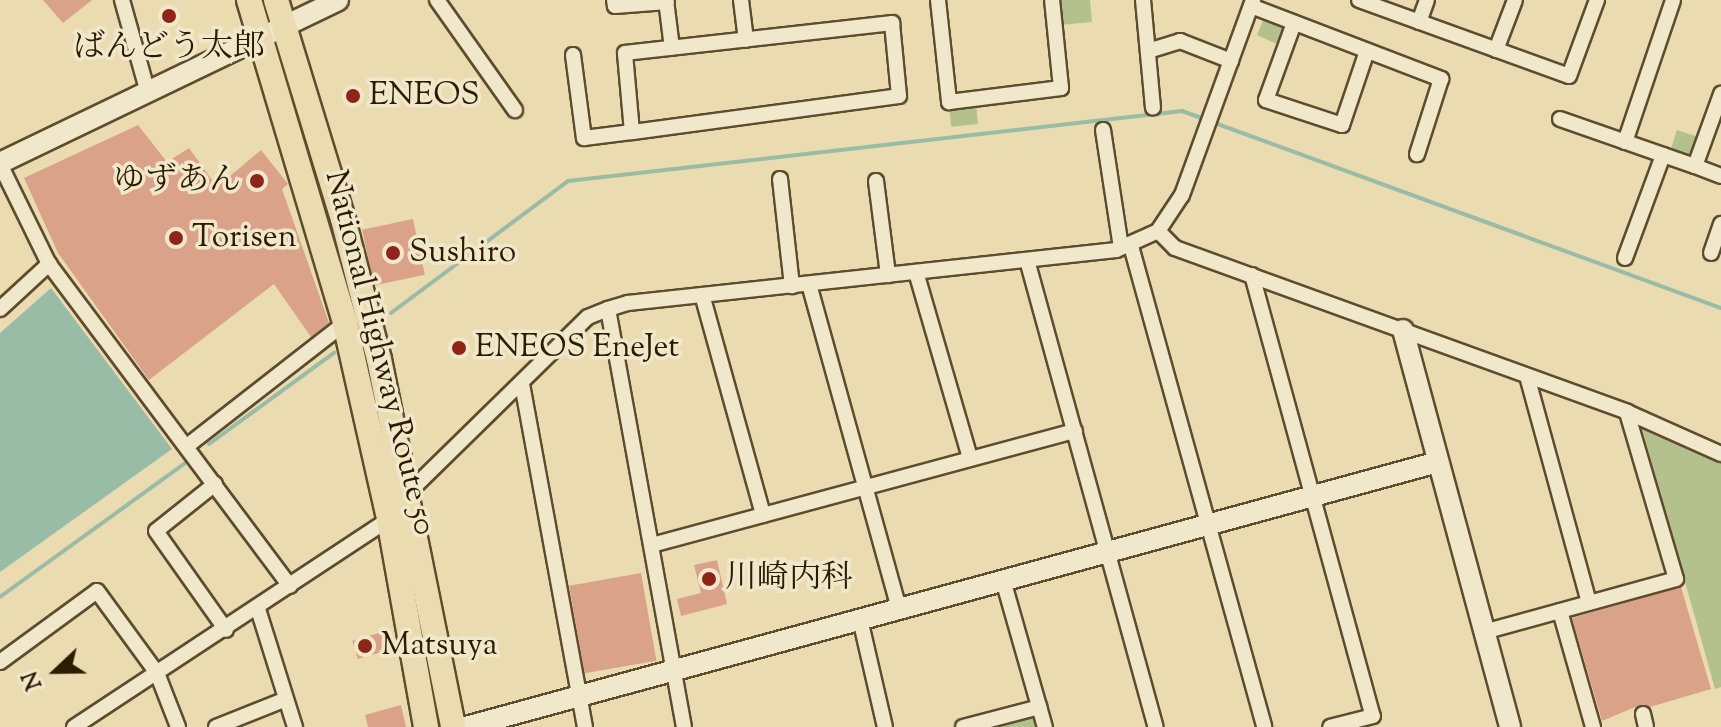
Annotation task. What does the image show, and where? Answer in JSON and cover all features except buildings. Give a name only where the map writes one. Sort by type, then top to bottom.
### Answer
[{"type":"highway","name":"National Highway Route 50","points":[[249,0],[345,323],[389,519],[426,727]]},
{"type":"highway","name":"National Highway Route 50","points":[[276,0],[343,219],[407,494],[453,727]]},
{"type":"street","points":[[122,0],[148,93]]},
{"type":"street","points":[[290,586],[49,264],[0,163],[338,0]]},
{"type":"street","points":[[437,0],[515,110]]},
{"type":"street","points":[[614,0],[615,6],[666,1],[672,48]]},
{"type":"street","points":[[741,0],[746,40]]},
{"type":"street","points":[[938,0],[949,102],[1061,88],[1052,0]]},
{"type":"street","points":[[1143,0],[1153,108]]},
{"type":"street","points":[[1359,0],[1569,76],[1597,0]]},
{"type":"street","points":[[1419,22],[1427,0]]},
{"type":"street","points":[[1496,50],[1515,0]]},
{"type":"street","points":[[1625,142],[1673,0]]},
{"type":"street","points":[[407,494],[588,317],[608,309],[628,303],[703,298],[1126,247],[1158,231],[1182,195],[1252,3],[1294,23],[1441,79],[1417,154]]},
{"type":"street","points":[[573,55],[584,138],[632,132],[899,96],[892,23],[625,53],[632,132]]},
{"type":"street","points":[[1294,23],[1266,100],[1342,125],[1367,51]]},
{"type":"street","points":[[1148,51],[1180,41],[1231,61]]},
{"type":"street","points":[[1695,166],[1721,94]]},
{"type":"street","points":[[1560,119],[1721,176]]},
{"type":"street","points":[[1103,130],[1126,247],[1264,727]]},
{"type":"street","points":[[1625,258],[1663,155]]},
{"type":"street","points":[[780,179],[792,286]]},
{"type":"street","points":[[876,181],[888,275]]},
{"type":"street","points":[[1711,253],[1721,224]]},
{"type":"street","points":[[1158,231],[1175,248],[1627,412],[1721,454]]},
{"type":"street","points":[[1027,260],[1156,727]]},
{"type":"street","points":[[0,309],[49,264]]},
{"type":"street","points":[[916,272],[970,458]]},
{"type":"street","points":[[1252,275],[1373,716],[1330,727]]},
{"type":"street","points":[[809,284],[899,608]]},
{"type":"street","points":[[703,298],[763,515]]},
{"type":"street","points":[[608,309],[684,727]]},
{"type":"street","points":[[187,446],[345,323]]},
{"type":"street","points":[[1403,330],[1510,727]]},
{"type":"street","points":[[1527,376],[1589,603]]},
{"type":"street","points":[[522,384],[585,727]]},
{"type":"street","points":[[1484,632],[1676,579],[1627,412]]},
{"type":"street","points":[[652,545],[1075,431]]},
{"type":"street","points":[[466,727],[1438,462]]},
{"type":"street","points":[[215,484],[156,531],[226,630]]},
{"type":"street","points":[[74,727],[258,609],[389,519]]},
{"type":"street","points":[[1003,580],[1045,727]]},
{"type":"street","points":[[0,662],[97,591],[157,673],[178,727]]},
{"type":"street","points":[[258,609],[295,727]]},
{"type":"street","points":[[1560,611],[1593,727]]},
{"type":"street","points":[[860,619],[885,727]]},
{"type":"street","points":[[216,727],[286,699]]},
{"type":"street","points":[[963,727],[1039,707]]},
{"type":"shaded area","points":[[1057,0],[1090,0],[1092,22],[1060,25]]},
{"type":"shaded area","points":[[1265,16],[1286,25],[1278,44],[1257,35]]},
{"type":"shaded area","points":[[976,104],[978,124],[951,127],[949,107]]},
{"type":"shaded area","points":[[1677,130],[1698,137],[1691,157],[1671,150]]},
{"type":"shaded area","points":[[51,288],[172,449],[0,572],[0,333]]},
{"type":"shaded area","points":[[1642,428],[1721,457],[1721,687],[1715,689]]},
{"type":"shaded area","points":[[1032,715],[1036,727],[989,727]]},
{"type":"waterway","points":[[391,313],[568,181],[1182,111],[1721,308]]},
{"type":"waterway","points":[[209,444],[334,353]]},
{"type":"waterway","points":[[0,597],[185,463]]},
{"type":"place","name":"ばんどう太郎","points":[[169,16]]},
{"type":"place","name":"ENEOS","points":[[353,96]]},
{"type":"place","name":"ゆずあん","points":[[257,181]]},
{"type":"place","name":"Torisen","points":[[176,238]]},
{"type":"place","name":"Sushiro","points":[[393,253]]},
{"type":"place","name":"ENEOS EneJet","points":[[459,348]]},
{"type":"place","name":"川崎内科","points":[[709,579]]},
{"type":"place","name":"Matsuya","points":[[365,646]]}]
